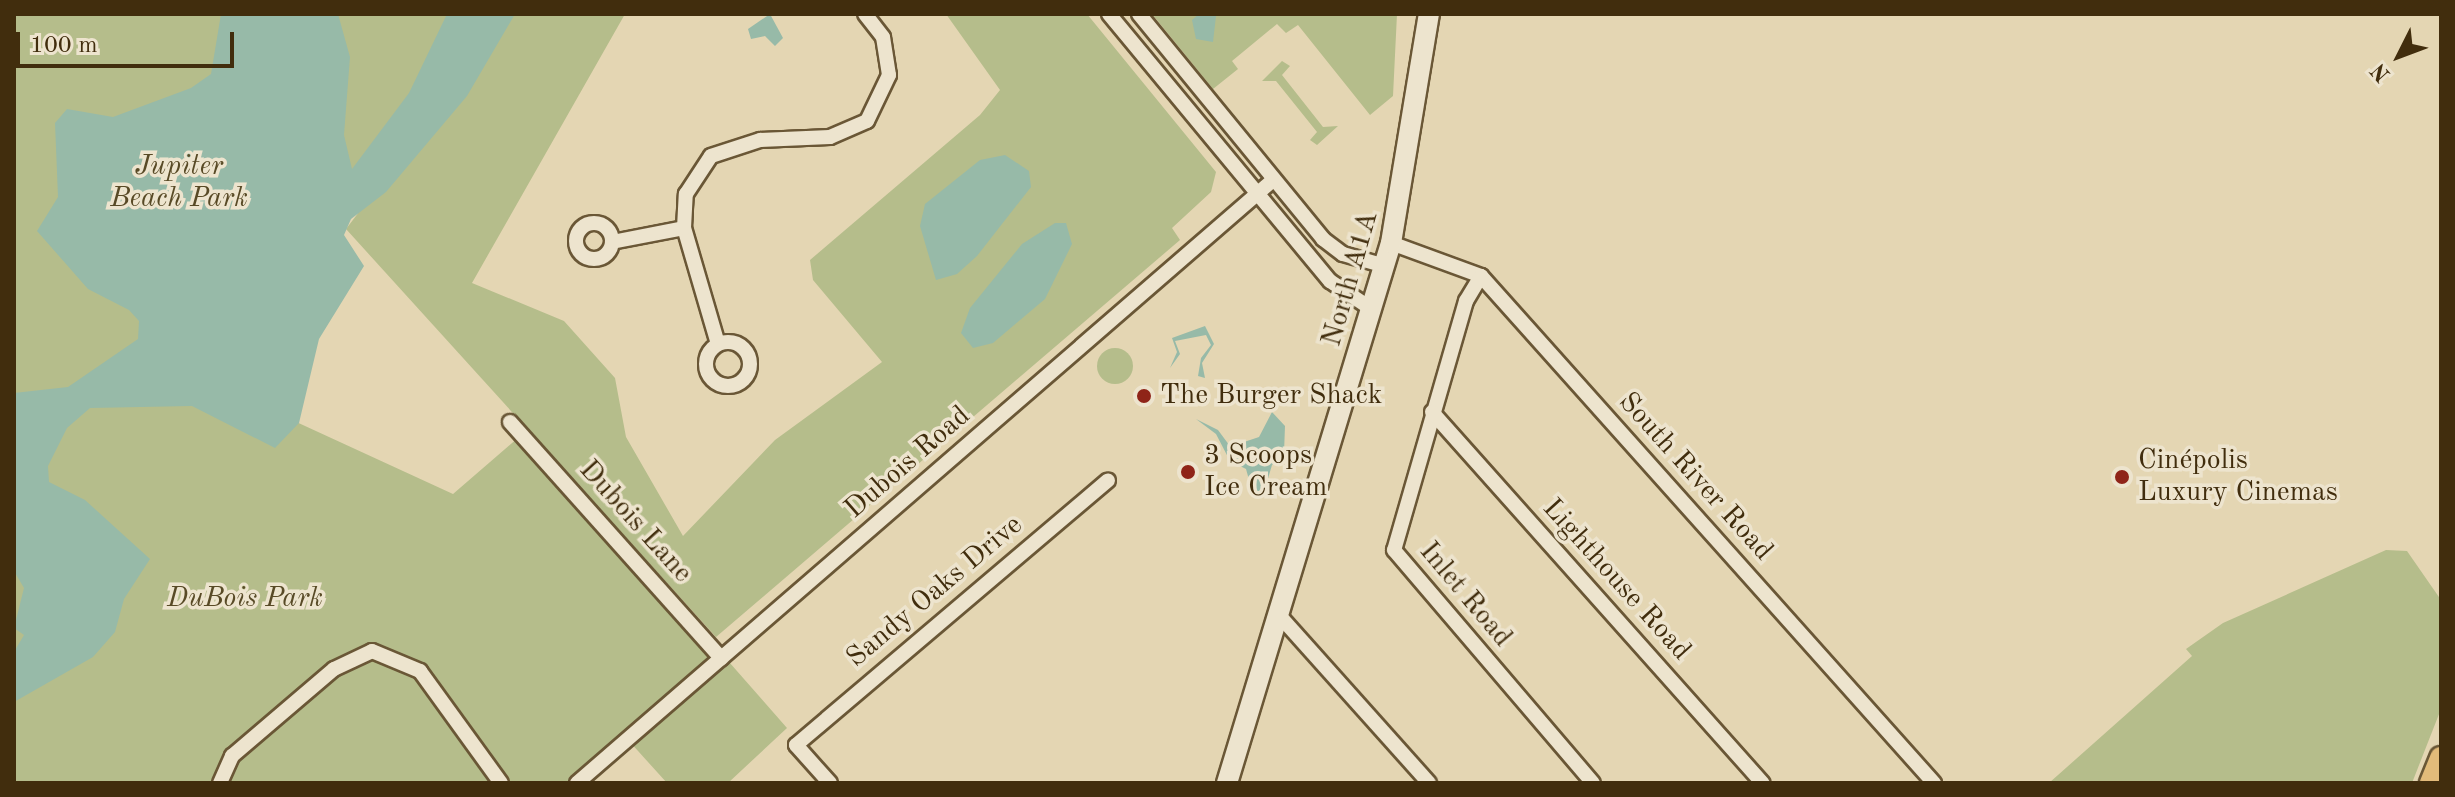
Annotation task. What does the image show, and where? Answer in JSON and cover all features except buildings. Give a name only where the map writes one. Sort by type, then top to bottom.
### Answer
[{"type":"main road","points":[[2431,783],[2441,758]]},
{"type":"street","points":[[718,344],[684,228],[686,194],[711,156],[760,140],[830,137],[876,111],[888,57],[865,14]]},
{"type":"street","points":[[1109,14],[1254,196],[1330,281],[1373,310]]},
{"type":"street","points":[[1139,14],[1272,181],[1343,254],[1385,266]]},
{"type":"street","name":"North A1A","points":[[1227,783],[1385,266],[1429,14]]},
{"type":"street","name":"Dubois Road","points":[[577,783],[1272,181]]},
{"type":"street","points":[[612,242],[684,228]]},
{"type":"street","name":"South River Road","points":[[1391,243],[1481,276],[1934,783]]},
{"type":"street","name":"Inlet Road","points":[[1481,276],[1432,412],[1394,550],[1593,783]]},
{"type":"street","name":"Lighthouse Road","points":[[1432,412],[1762,783]]},
{"type":"street","name":"Dubois Lane","points":[[510,422],[721,658]]},
{"type":"street","name":"Sandy Oaks Drive","points":[[830,783],[796,745],[1108,480]]},
{"type":"street","points":[[1277,613],[1429,783]]},
{"type":"street","points":[[220,783],[232,756],[334,669],[372,651],[420,671],[501,783]]},
{"type":"green space","name":"DuBois Park","points":[[14,14],[488,14],[337,228],[292,420],[453,494],[526,431],[787,728],[728,783],[667,783],[629,741],[584,783],[14,783]]},
{"type":"green space","points":[[510,14],[625,14],[472,283],[564,321],[615,378],[626,437],[683,536],[775,440],[882,362],[813,280],[810,260],[980,115],[1000,90],[946,14],[1087,14],[1216,172],[1211,192],[1172,228],[1180,240],[716,637],[346,229]]},
{"type":"green space","points":[[1152,14],[1397,14],[1393,96],[1370,115],[1298,25],[1286,33],[1277,24],[1232,61],[1238,69],[1213,89]]},
{"type":"green space","points":[[1282,61],[1290,66],[1282,75],[1323,127],[1338,126],[1317,145],[1310,140],[1317,132],[1276,81],[1262,81]]},
{"type":"green space","points":[[1115,348],[1128,353],[1133,366],[1128,379],[1115,384],[1102,379],[1097,366],[1102,353]]},
{"type":"green space","points":[[2386,550],[2407,551],[2441,600],[2441,709],[2412,783],[2049,783],[2192,656],[2186,649],[2223,623]]},
{"type":"shaded area","name":"Jupiter Beach Park","points":[[221,14],[338,14],[350,57],[344,135],[352,169],[409,93],[447,14],[515,14],[467,96],[386,192],[351,219],[344,235],[364,266],[319,339],[299,423],[275,448],[192,406],[90,408],[67,428],[48,466],[49,482],[85,500],[150,559],[124,599],[115,632],[93,657],[14,702],[14,652],[24,635],[14,628],[24,588],[14,571],[14,393],[68,387],[138,339],[139,321],[129,310],[88,289],[37,231],[58,197],[55,123],[67,109],[113,117],[191,88],[211,74]]},
{"type":"shaded area","points":[[770,14],[783,38],[775,46],[765,36],[751,39],[748,29]]},
{"type":"shaded area","points":[[1199,14],[1216,16],[1213,42],[1196,39],[1192,20]]},
{"type":"shaded area","points":[[1005,155],[1029,171],[1031,187],[977,256],[957,274],[936,280],[920,226],[925,204],[980,160]]},
{"type":"shaded area","points":[[1055,223],[1066,223],[1072,244],[1045,299],[993,343],[973,348],[961,333],[970,308],[1022,244]]},
{"type":"shaded area","points":[[1205,326],[1214,344],[1202,363],[1205,378],[1198,376],[1201,358],[1211,345],[1206,335],[1175,341],[1180,354],[1170,368],[1177,352],[1172,338]]},
{"type":"shaded area","points":[[1272,412],[1285,426],[1284,453],[1272,465],[1264,492],[1253,494],[1246,469],[1230,461],[1216,434],[1196,419],[1218,430],[1241,461],[1244,442],[1259,437]]},
{"type":"place","name":"The Burger Shack","points":[[1144,396]]},
{"type":"place","name":"3 Scoops Ice Cream","points":[[1188,472]]},
{"type":"place","name":"Cinépolis Luxury Cinemas","points":[[2122,477]]}]
